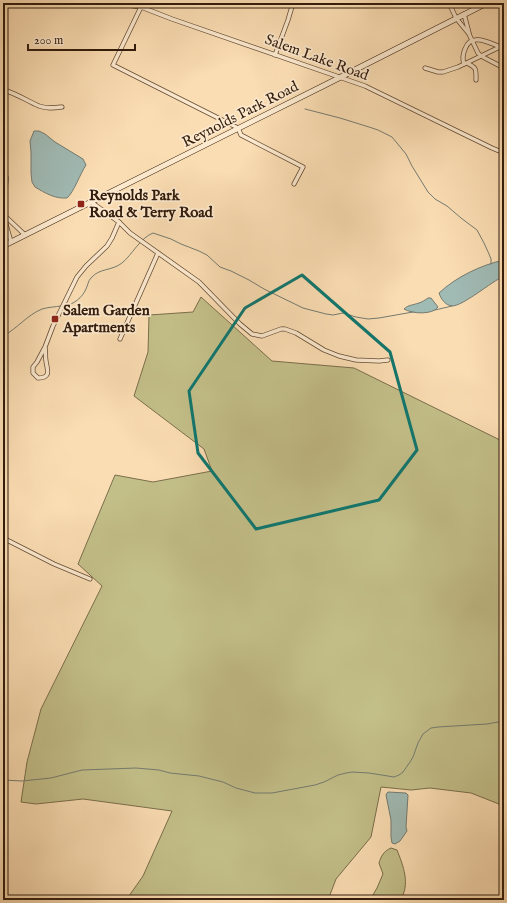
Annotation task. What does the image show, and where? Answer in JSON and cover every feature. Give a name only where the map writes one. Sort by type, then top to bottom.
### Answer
[{"type":"main road","name":"Reynolds Park Road","points":[[3,246],[486,3]]},
{"type":"street","name":"Salem Lake Road","points":[[115,3],[141,7],[365,86],[504,153]]},
{"type":"street","points":[[275,55],[293,3]]},
{"type":"street","points":[[449,3],[456,18],[469,34],[476,50],[481,56],[504,68]]},
{"type":"street","points":[[141,7],[113,65],[238,128],[241,135],[303,167],[294,184]]},
{"type":"street","points":[[464,14],[469,34]]},
{"type":"street","points":[[476,80],[475,68],[462,60],[466,46],[472,40],[481,40],[502,46]]},
{"type":"street","points":[[425,68],[441,72],[466,63],[502,46]]},
{"type":"street","points":[[3,90],[18,95],[40,106],[51,108],[62,107]]},
{"type":"street","points":[[3,174],[6,180],[4,205],[5,221],[11,242]]},
{"type":"street","points":[[91,202],[120,222],[130,233],[199,282],[240,324],[252,334],[262,336],[285,329],[296,333],[324,350],[339,356],[356,360],[388,360]]},
{"type":"street","points":[[5,216],[25,235]]},
{"type":"street","points":[[45,347],[46,365],[48,369],[42,378],[38,378],[32,371],[33,366],[37,362],[45,347],[53,326],[77,277],[107,246],[120,222]]},
{"type":"street","points":[[120,339],[158,252]]},
{"type":"street","points":[[37,362],[43,362],[46,365]]},
{"type":"street","points":[[3,538],[54,564],[90,579]]},
{"type":"highlighted area","points":[[302,275],[390,352],[417,450],[379,500],[256,529],[198,453],[189,391],[245,308]]},
{"type":"shaded area","points":[[201,297],[272,361],[354,368],[504,442],[504,806],[471,793],[430,788],[411,790],[381,787],[371,837],[336,879],[328,900],[124,900],[129,896],[143,876],[172,811],[83,799],[36,804],[21,802],[27,762],[41,709],[102,586],[78,564],[115,475],[153,482],[212,471],[204,449],[134,396],[148,352],[149,315],[193,312]]},
{"type":"shaded area","points":[[391,848],[397,850],[402,862],[405,875],[405,888],[403,894],[400,900],[370,900],[383,874],[379,863],[381,858],[385,852]]},
{"type":"water","points":[[34,131],[39,131],[45,134],[83,159],[86,165],[72,192],[67,198],[54,197],[35,187],[32,182],[30,141]]},
{"type":"water","points":[[504,260],[504,276],[470,298],[452,306],[445,303],[442,299],[439,293],[453,282],[478,268]]},
{"type":"water","points":[[431,298],[438,307],[435,310],[422,313],[404,309],[421,302]]},
{"type":"water","points":[[388,792],[406,793],[408,795],[407,831],[400,841],[395,844],[392,843],[391,837],[391,820],[386,795]]},
{"type":"waterway","points":[[305,109],[369,127],[392,137],[406,154],[428,192],[435,199],[447,206],[477,230],[489,254],[491,264]]},
{"type":"waterway","points":[[65,306],[72,304],[80,298],[90,279],[94,275],[118,266],[126,260],[148,235],[153,233],[199,251],[207,255],[220,267],[231,271],[303,308],[326,314],[333,315],[343,313],[368,319],[413,312]]},
{"type":"waterway","points":[[3,336],[42,309],[61,306]]},
{"type":"waterway","points":[[435,310],[452,306]]},
{"type":"waterway","points":[[3,780],[22,781],[51,778],[82,770],[136,768],[199,776],[223,782],[236,788],[255,793],[272,793],[315,785],[338,775],[352,772],[394,777],[403,772],[413,757],[423,734],[431,728],[487,724],[504,721]]},
{"type":"place","name":"Reynolds Park Road & Terry Road","points":[[81,204]]},
{"type":"place","name":"Salem Garden Apartments","points":[[55,319]]}]
